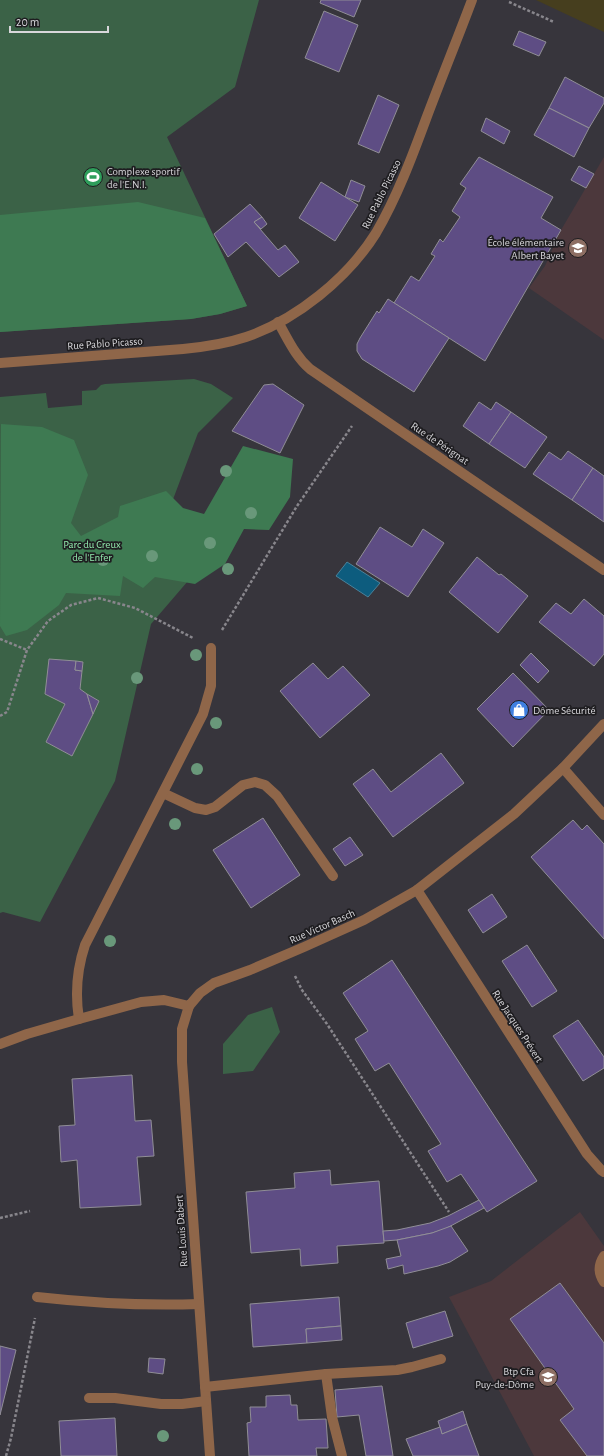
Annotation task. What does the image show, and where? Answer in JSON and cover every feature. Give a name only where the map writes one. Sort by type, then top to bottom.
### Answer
[{"type":"street","name":"Rue Pablo Picasso","points":[[0,363],[204,347],[245,337],[265,330],[319,295],[335,282],[364,251],[388,210],[411,158],[472,0]]},
{"type":"street","name":"Rue de Pérignat","points":[[278,322],[292,349],[303,363],[604,570]]},
{"type":"street","points":[[78,1019],[76,1004],[79,962],[85,945],[203,714],[211,686],[211,648]]},
{"type":"street","name":"Rue Victor Basch","points":[[190,1006],[200,993],[214,983],[285,956],[364,920],[417,890],[514,814],[563,768],[604,724]]},
{"type":"street","points":[[563,768],[604,815]]},
{"type":"street","points":[[163,793],[195,808],[206,810],[215,806],[243,786],[255,782],[265,786],[277,796],[333,876]]},
{"type":"street","name":"Rue Jacques Prévert","points":[[417,890],[586,1154],[604,1172]]},
{"type":"street","points":[[0,1044],[27,1034],[141,1002],[164,1000],[190,1006]]},
{"type":"street","name":"Rue Louis Dabert","points":[[190,1006],[182,1029],[182,1062],[210,1456]]},
{"type":"street","points":[[604,1256],[600,1262],[599,1268],[601,1278],[604,1282]]},
{"type":"street","points":[[40,1297],[96,1303],[171,1305],[199,1304]]},
{"type":"street","points":[[205,1386],[326,1374],[397,1370],[441,1358]]},
{"type":"street","points":[[326,1374],[332,1417],[342,1456]]},
{"type":"street","points":[[89,1398],[115,1398],[161,1404],[182,1404],[206,1401]]},
{"type":"path","points":[[509,2],[554,22]]},
{"type":"path","points":[[0,716],[7,712],[27,650],[48,621],[71,605],[98,598],[135,608],[211,648],[297,506],[365,407]]},
{"type":"path","points":[[0,639],[27,650]]},
{"type":"path","points":[[285,956],[302,990],[327,1024],[449,1212]]},
{"type":"path","points":[[0,1218],[30,1210]]},
{"type":"path","points":[[6,1456],[40,1297]]},
{"type":"shaded area","name":"École élémentaire Albert Bayet","points":[[604,157],[604,340],[529,288],[545,266],[561,230]]},
{"type":"shaded area","name":"Btp Cfa Puy-de-Dôme","points":[[580,1212],[604,1246],[604,1456],[534,1456],[449,1297],[491,1281]]},
{"type":"green space","name":"Complexe sportif de l'E.N.I.","points":[[0,0],[259,0],[235,87],[167,137],[247,306],[220,314],[191,319],[0,332]]},
{"type":"green space","points":[[138,202],[205,218],[247,306],[220,314],[191,319],[0,332],[0,215]]},
{"type":"green space","name":"Parc du Creux de l'Enfer","points":[[194,379],[211,384],[233,398],[198,433],[172,502],[200,567],[151,624],[115,781],[40,922],[3,912],[0,913],[0,397],[46,393],[48,408],[82,405],[82,391],[96,390],[101,385],[105,384]]},
{"type":"green space","points":[[1,424],[42,427],[74,440],[88,475],[71,523],[81,536],[118,517],[120,506],[166,491],[183,508],[204,514],[243,446],[293,459],[290,497],[269,530],[244,529],[225,564],[195,584],[155,577],[143,588],[123,576],[120,596],[66,593],[59,605],[27,630],[6,636],[0,626]]},
{"type":"green space","points":[[272,1007],[280,1032],[253,1071],[223,1074],[223,1044],[248,1015]]},
{"type":"sand","points":[[536,0],[604,0],[604,32]]},
{"type":"water","points":[[347,562],[380,583],[368,597],[336,576]]},
{"type":"building","points":[[321,0],[361,0],[354,17],[320,3]]},
{"type":"building","points":[[324,11],[358,25],[339,72],[305,58]]},
{"type":"building","points":[[519,31],[546,42],[539,56],[513,45]]},
{"type":"building","points":[[565,77],[604,98],[604,103],[589,128],[549,108]]},
{"type":"building","points":[[378,95],[399,105],[379,153],[358,144]]},
{"type":"building","points":[[549,108],[589,128],[574,157],[534,135]]},
{"type":"building","points":[[486,118],[510,131],[504,144],[481,131]]},
{"type":"building","points":[[479,157],[553,197],[541,218],[561,230],[485,361],[394,303],[411,276],[419,281],[435,256],[431,254],[440,239],[443,242],[460,217],[452,211],[466,188],[460,184]]},
{"type":"building","points":[[579,166],[594,174],[586,188],[571,180]]},
{"type":"building","points":[[351,180],[365,186],[359,202],[345,197]]},
{"type":"building","points":[[321,182],[358,205],[335,241],[299,218]]},
{"type":"building","points":[[250,204],[262,217],[254,222],[278,250],[285,245],[299,262],[279,277],[246,242],[228,257],[214,234]]},
{"type":"building","points":[[262,217],[267,224],[261,229],[254,222]]},
{"type":"building","points":[[388,299],[449,338],[414,392],[362,359],[357,351],[357,344],[360,338],[377,311],[379,313]]},
{"type":"building","points":[[273,384],[304,405],[280,453],[232,431],[264,385]]},
{"type":"building","points":[[479,402],[491,410],[496,402],[511,412],[489,444],[463,426]]},
{"type":"building","points":[[511,412],[547,437],[525,468],[489,444]]},
{"type":"building","points":[[568,451],[593,468],[572,500],[533,474],[549,452],[561,460]]},
{"type":"building","points":[[593,468],[604,476],[604,522],[572,500]]},
{"type":"building","points":[[380,527],[412,547],[423,529],[444,543],[408,597],[356,564]]},
{"type":"building","points":[[477,557],[528,596],[498,633],[449,592]]},
{"type":"building","points":[[584,599],[604,616],[604,654],[594,666],[539,622],[556,603],[571,614]]},
{"type":"building","points":[[531,653],[549,671],[538,683],[520,665]]},
{"type":"building","points":[[49,659],[76,661],[75,670],[82,671],[80,689],[87,694],[93,714],[72,756],[46,742],[65,704],[45,694]]},
{"type":"building","points":[[76,661],[83,662],[82,671],[75,670]]},
{"type":"building","points":[[313,663],[328,679],[343,666],[370,695],[320,738],[280,691]]},
{"type":"building","points":[[513,673],[549,710],[513,747],[477,709]]},
{"type":"building","points":[[87,694],[99,701],[93,714]]},
{"type":"building","points":[[441,753],[464,783],[393,837],[353,784],[373,769],[391,792]]},
{"type":"building","points":[[263,818],[300,875],[251,908],[213,850]]},
{"type":"building","points":[[573,820],[582,830],[587,825],[604,844],[604,939],[531,857]]},
{"type":"building","points":[[350,837],[363,855],[345,866],[333,849]]},
{"type":"building","points":[[492,894],[507,917],[483,933],[468,910]]},
{"type":"building","points":[[527,945],[557,991],[532,1007],[502,961]]},
{"type":"building","points":[[392,960],[537,1181],[487,1212],[461,1174],[447,1182],[428,1151],[441,1144],[389,1063],[375,1071],[355,1039],[368,1031],[343,993]]},
{"type":"building","points":[[578,1020],[604,1057],[604,1068],[583,1081],[553,1036]]},
{"type":"building","points":[[132,1075],[135,1121],[151,1120],[154,1156],[137,1157],[141,1205],[80,1208],[77,1160],[61,1162],[59,1126],[75,1125],[72,1079]]},
{"type":"building","points":[[330,1170],[331,1185],[379,1181],[384,1243],[337,1246],[338,1263],[301,1266],[300,1249],[251,1253],[246,1192],[295,1188],[294,1173]]},
{"type":"building","points":[[479,1200],[484,1208],[445,1229],[397,1240],[384,1241],[383,1231],[397,1230],[430,1223],[448,1216]]},
{"type":"building","points":[[451,1226],[468,1251],[450,1262],[404,1274],[403,1265],[388,1269],[386,1259],[401,1256],[397,1240],[432,1233]]},
{"type":"building","points":[[560,1283],[604,1343],[604,1456],[587,1456],[560,1420],[574,1409],[510,1319]]},
{"type":"building","points":[[339,1297],[341,1326],[306,1329],[307,1343],[253,1347],[250,1304]]},
{"type":"building","points":[[445,1311],[453,1336],[413,1348],[406,1323]]},
{"type":"building","points":[[341,1326],[342,1340],[307,1343],[306,1329]]},
{"type":"building","points":[[0,1346],[16,1350],[0,1415]]},
{"type":"building","points":[[149,1358],[165,1359],[163,1374],[148,1372]]},
{"type":"building","points":[[382,1386],[393,1456],[366,1456],[359,1415],[337,1417],[335,1390]]},
{"type":"building","points":[[290,1395],[291,1405],[297,1405],[298,1420],[326,1419],[328,1448],[316,1448],[317,1456],[249,1456],[247,1423],[251,1422],[250,1407],[266,1407],[266,1396]]},
{"type":"building","points":[[463,1411],[467,1424],[442,1434],[438,1421]]},
{"type":"building","points":[[115,1418],[117,1456],[61,1456],[59,1421]]},
{"type":"building","points":[[467,1424],[479,1456],[413,1456],[406,1439],[440,1427],[442,1434]]},
{"type":"place","name":"Complexe sportif de l'E.N.I.","points":[[93,177]]},
{"type":"place","name":"École élémentaire Albert Bayet","points":[[578,248]]},
{"type":"place","name":"Dôme Sécurité","points":[[519,710]]},
{"type":"place","name":"Btp Cfa Puy-de-Dôme","points":[[548,1377]]}]
